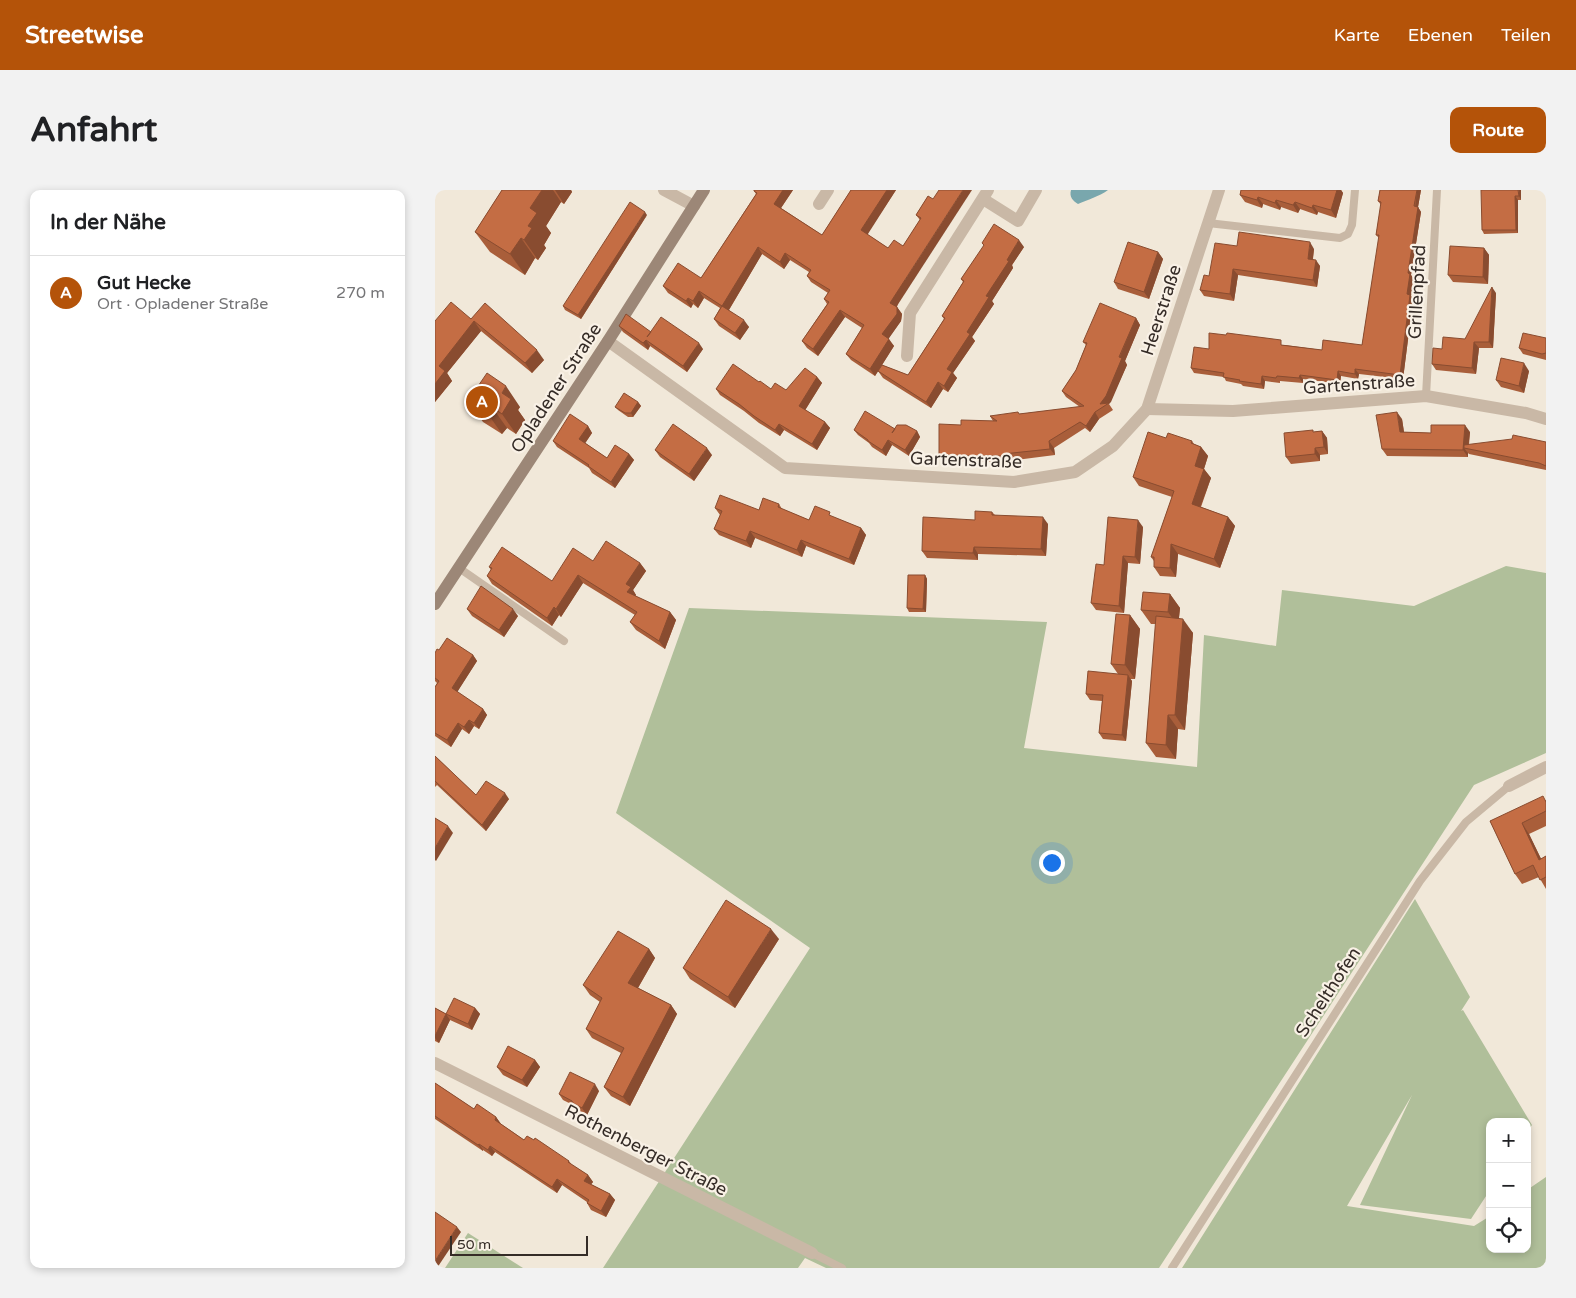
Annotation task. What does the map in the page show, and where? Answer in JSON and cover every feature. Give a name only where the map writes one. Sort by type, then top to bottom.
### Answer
[{"type":"main road","name":"Opladener Straße","points":[[435,604],[609,341],[704,190]]},
{"type":"street","points":[[664,190],[694,206]]},
{"type":"street","points":[[819,204],[828,190]]},
{"type":"street","points":[[907,356],[910,313],[985,194],[1018,221],[1036,190]]},
{"type":"street","name":"Heerstraße","points":[[1147,409],[1219,190]]},
{"type":"street","name":"Gartenstraße","points":[[609,341],[785,468],[1014,482],[1075,472],[1113,446],[1147,409],[1233,411],[1427,396],[1526,413],[1546,419]]},
{"type":"street","name":"Schelthofen","points":[[1509,786],[1546,767]]},
{"type":"street","name":"Rothenberger Straße","points":[[435,1063],[812,1253]]},
{"type":"lane","points":[[1208,223],[1340,238],[1348,234],[1353,225],[1355,190]]},
{"type":"lane","name":"Grillenpfad","points":[[1427,396],[1437,190]]},
{"type":"lane","points":[[459,568],[564,640]]},
{"type":"lane","name":"Schelthofen","points":[[1172,1268],[1420,882],[1466,822],[1509,786]]},
{"type":"lane","name":"Rothenberger Straße","points":[[812,1253],[843,1268]]},
{"type":"green space","points":[[1506,566],[1546,573],[1546,753],[1474,785],[1159,1268],[826,1268],[805,1258],[798,1268],[603,1268],[810,948],[616,813],[689,608],[1047,622],[1024,748],[1197,767],[1204,635],[1276,646],[1282,590],[1414,606]]},
{"type":"green space","points":[[1415,899],[1470,997],[1461,1011],[1463,1010],[1528,1118],[1486,1118],[1486,1196],[1471,1219],[1360,1205],[1412,1095],[1347,1206],[1474,1226],[1486,1218],[1486,1253],[1531,1253],[1531,1187],[1546,1177],[1546,1268],[1182,1268]]},
{"type":"green space","points":[[468,1233],[523,1268],[445,1268]]},
{"type":"water","points":[[1071,190],[1108,190],[1078,204],[1072,198]]},
{"type":"building","points":[[502,190],[542,190],[530,208],[537,213],[528,226],[532,228],[524,240],[521,238],[510,254],[475,232]]},
{"type":"building","points":[[754,190],[783,190],[774,204],[822,235],[851,190],[887,190],[861,230],[888,248],[894,240],[903,246],[921,218],[916,215],[928,196],[933,199],[939,190],[963,190],[890,303],[897,307],[897,314],[882,334],[889,339],[870,369],[846,354],[864,325],[840,310],[813,349],[802,341],[829,302],[824,299],[830,290],[807,276],[811,270],[785,253],[780,262],[758,247],[722,306],[699,291],[693,301],[688,298],[686,301],[663,286],[678,263],[701,278],[757,193]]},
{"type":"building","points":[[1241,190],[1337,190],[1331,210],[1313,205],[1312,208],[1295,202],[1293,205],[1276,200],[1275,203],[1258,197],[1257,200],[1240,195]]},
{"type":"building","points":[[1380,190],[1417,190],[1414,206],[1418,207],[1408,273],[1410,274],[1407,294],[1410,295],[1400,375],[1355,369],[1355,374],[1338,371],[1337,380],[1300,375],[1299,378],[1262,376],[1261,384],[1223,377],[1224,373],[1191,368],[1194,347],[1209,349],[1209,333],[1226,335],[1227,333],[1281,340],[1281,345],[1322,350],[1323,340],[1362,345],[1379,235],[1376,235],[1381,202],[1378,201]]},
{"type":"building","points":[[1481,190],[1518,190],[1519,196],[1515,196],[1516,230],[1482,230]]},
{"type":"building","points":[[630,202],[645,212],[578,315],[563,306]]},
{"type":"building","points":[[994,224],[1019,240],[1007,260],[1009,261],[986,296],[989,297],[967,332],[970,334],[947,369],[952,372],[944,386],[938,382],[926,402],[878,371],[882,365],[908,375],[945,318],[942,316],[964,281],[961,279],[984,245],[982,243]]},
{"type":"building","points":[[1239,232],[1310,242],[1308,259],[1316,260],[1313,280],[1233,269],[1230,294],[1200,290],[1204,275],[1209,276],[1215,243],[1237,246]]},
{"type":"building","points":[[1128,242],[1158,252],[1144,292],[1114,282]]},
{"type":"building","points":[[1450,246],[1484,248],[1483,277],[1448,275]]},
{"type":"building","points":[[1492,287],[1489,342],[1474,342],[1472,368],[1432,364],[1433,348],[1442,349],[1443,337],[1465,339]]},
{"type":"building","points":[[451,302],[471,319],[485,303],[537,350],[525,363],[474,321],[439,366],[445,371],[435,384],[435,321]]},
{"type":"building","points":[[1100,303],[1136,318],[1119,357],[1122,358],[1106,396],[1100,404],[1109,403],[1095,412],[1086,426],[1080,422],[1049,441],[1050,449],[1003,454],[1003,456],[939,455],[939,424],[961,425],[961,420],[997,421],[990,416],[1084,406],[1062,391],[1076,370],[1087,343],[1083,342]]},
{"type":"building","points":[[722,306],[744,320],[735,333],[714,319]]},
{"type":"building","points":[[626,314],[651,332],[661,317],[699,343],[683,366],[646,340],[643,343],[619,326]]},
{"type":"building","points":[[1523,333],[1546,338],[1546,353],[1542,354],[1519,348]]},
{"type":"building","points":[[1501,358],[1524,363],[1519,386],[1496,380]]},
{"type":"building","points":[[733,364],[771,389],[775,383],[786,390],[805,368],[817,377],[799,406],[825,422],[812,444],[779,424],[775,430],[716,389]]},
{"type":"building","points":[[487,373],[506,386],[502,393],[511,399],[502,414],[492,407],[488,414],[468,401]]},
{"type":"building","points":[[624,393],[638,402],[631,413],[625,413],[615,407]]},
{"type":"building","points":[[865,411],[895,429],[897,425],[906,425],[917,431],[905,450],[888,440],[882,450],[854,430]]},
{"type":"building","points":[[1397,412],[1400,432],[1431,433],[1431,425],[1465,425],[1463,450],[1382,449],[1376,415]]},
{"type":"building","points":[[570,414],[588,426],[579,439],[607,458],[615,445],[629,454],[611,482],[553,441]]},
{"type":"building","points":[[673,424],[707,448],[689,474],[655,450]]},
{"type":"building","points":[[1313,430],[1313,432],[1322,431],[1324,447],[1315,448],[1315,454],[1286,457],[1284,433]]},
{"type":"building","points":[[1148,432],[1166,438],[1168,433],[1192,441],[1191,443],[1201,447],[1195,466],[1204,469],[1192,504],[1228,517],[1214,559],[1171,544],[1170,568],[1154,567],[1154,557],[1151,557],[1174,491],[1133,477]]},
{"type":"building","points":[[1513,435],[1546,442],[1546,466],[1464,448],[1464,445],[1512,439]]},
{"type":"building","points":[[720,495],[759,510],[763,498],[779,504],[778,507],[809,520],[815,506],[830,512],[829,515],[861,528],[849,559],[801,540],[797,550],[750,531],[746,541],[714,529],[722,511],[715,508]]},
{"type":"building","points":[[975,511],[992,512],[992,515],[1043,517],[1041,549],[974,547],[973,553],[922,551],[923,517],[975,520]]},
{"type":"building","points":[[1108,517],[1138,520],[1135,557],[1123,556],[1119,606],[1091,603],[1096,564],[1104,565]]},
{"type":"building","points":[[606,541],[640,563],[626,584],[631,587],[627,592],[670,612],[659,641],[630,622],[637,612],[578,575],[556,609],[554,607],[547,618],[487,576],[492,568],[489,567],[502,547],[552,581],[573,548],[593,561]]},
{"type":"building","points":[[908,575],[925,575],[923,609],[907,608]]},
{"type":"building","points":[[481,586],[513,609],[499,630],[467,609]]},
{"type":"building","points":[[1143,592],[1170,594],[1168,612],[1141,610]]},
{"type":"building","points":[[1116,614],[1130,615],[1125,665],[1111,664]]},
{"type":"building","points":[[1156,616],[1183,619],[1175,715],[1168,715],[1166,745],[1146,743]]},
{"type":"building","points":[[447,638],[473,655],[452,688],[483,709],[474,723],[469,720],[464,727],[458,723],[447,740],[435,733],[435,687],[439,681],[435,678],[435,653]]},
{"type":"building","points":[[1088,671],[1128,675],[1122,735],[1099,733],[1103,695],[1086,694]]},
{"type":"building","points":[[435,756],[476,795],[486,781],[505,793],[482,825],[435,781]]},
{"type":"building","points":[[1543,796],[1546,802],[1546,811],[1522,823],[1539,860],[1546,856],[1546,877],[1540,880],[1533,865],[1515,874],[1490,821]]},
{"type":"building","points":[[435,818],[448,826],[435,848]]},
{"type":"building","points":[[726,900],[771,929],[728,997],[683,968]]},
{"type":"building","points":[[618,931],[649,949],[628,983],[671,1005],[623,1097],[604,1087],[624,1048],[586,1029],[602,998],[583,985]]},
{"type":"building","points":[[454,998],[475,1008],[468,1024],[446,1014]]},
{"type":"building","points":[[435,1008],[446,1014],[435,1036]]},
{"type":"building","points":[[508,1046],[535,1060],[522,1080],[497,1067]]},
{"type":"building","points":[[570,1072],[595,1084],[582,1108],[559,1094]]},
{"type":"building","points":[[435,1083],[474,1109],[477,1104],[496,1117],[495,1120],[524,1140],[527,1136],[534,1140],[535,1138],[588,1175],[584,1181],[610,1194],[601,1211],[587,1203],[589,1200],[557,1179],[552,1187],[490,1146],[488,1150],[478,1145],[435,1116]]},
{"type":"building","points":[[435,1212],[457,1227],[435,1261]]},
{"type":"place","name":"Gut Hecke","points":[[482,402]]}]
